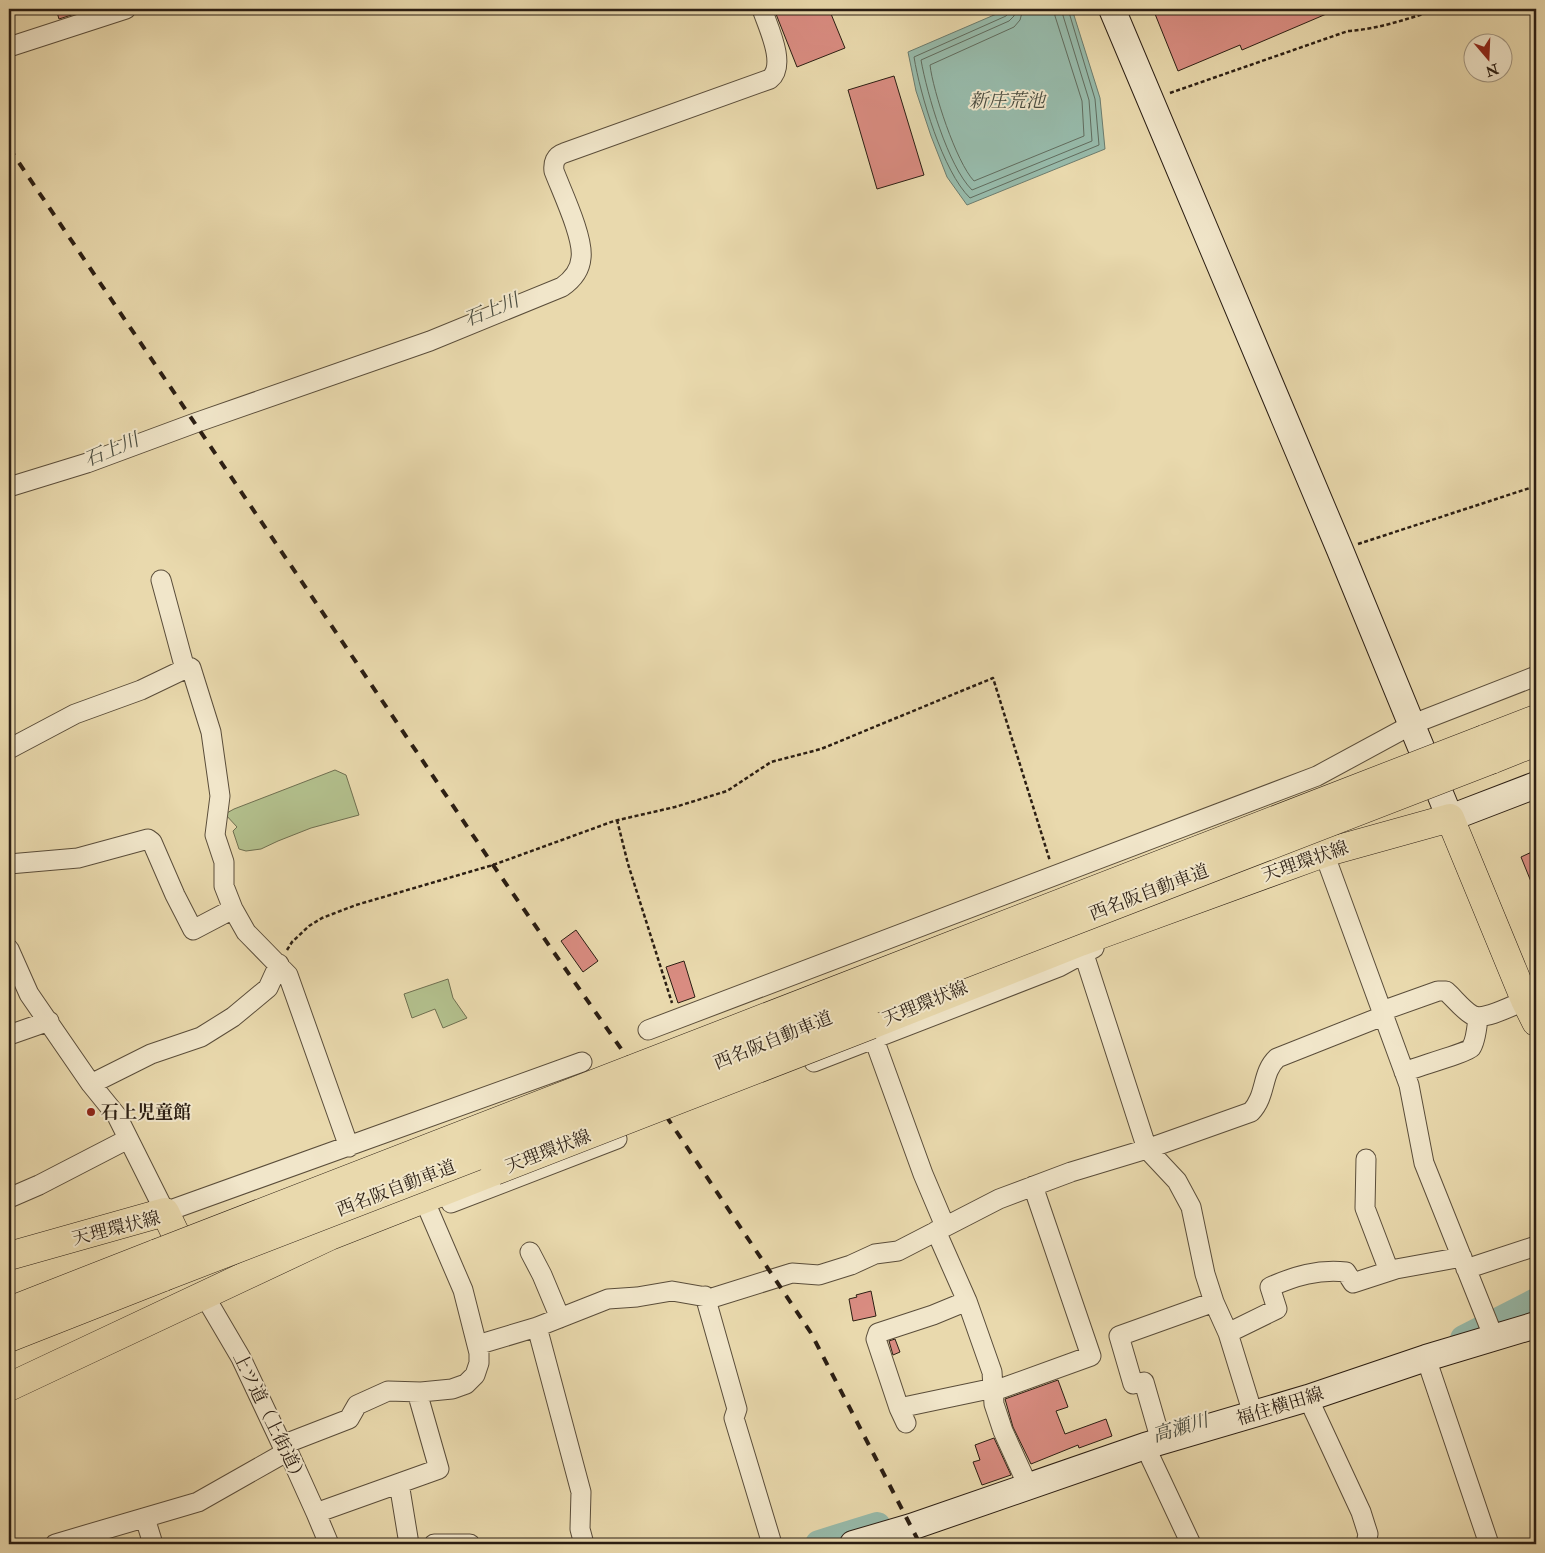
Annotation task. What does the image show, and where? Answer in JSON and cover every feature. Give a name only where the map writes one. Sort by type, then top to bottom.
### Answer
[{"type":"main road","name":"西名阪自動車道","points":[[9,1311],[149,1269],[632,1096],[1487,750],[1536,719]]},
{"type":"main road","name":"西名阪自動車道","points":[[1487,750],[1536,742]]},
{"type":"main road","name":"天理環状線","points":[[9,1386],[330,1236],[495,1172],[873,1032],[1082,948],[1135,922],[1324,853],[1450,818]]},
{"type":"main road","points":[[1450,818],[1532,1006]]},
{"type":"main road","name":"天理環状線","points":[[9,1256],[166,1212],[204,1295]]},
{"type":"main road","points":[[9,1296],[96,1266],[149,1269]]},
{"type":"main road","name":"西名阪自動車道","points":[[9,1338],[149,1269]]},
{"type":"main road","points":[[9,1352],[102,1307],[149,1269]]},
{"type":"street","points":[[9,47],[126,9]]},
{"type":"street","points":[[9,487],[87,463],[204,419],[430,341],[562,287],[577,272],[580,266],[581,251],[575,228],[554,171],[556,158],[564,153],[770,79],[775,73],[778,61],[762,9]]},
{"type":"street","points":[[1112,9],[1413,724],[1450,818],[1536,785]]},
{"type":"street","points":[[161,580],[185,668]]},
{"type":"street","points":[[9,749],[75,714],[140,690],[185,668],[191,668],[211,732],[220,796],[215,835],[224,862],[224,886],[246,932],[288,975],[349,1147]]},
{"type":"street","points":[[648,1030],[1317,776],[1413,724],[1536,676]]},
{"type":"street","points":[[9,864],[78,858],[148,839],[152,842],[175,895],[193,930],[234,909]]},
{"type":"street","points":[[1324,853],[1409,1085],[1424,1163],[1494,1338]]},
{"type":"street","points":[[1082,948],[1147,1149],[1177,1181],[1191,1207],[1205,1274],[1214,1302],[1228,1333],[1253,1414]]},
{"type":"street","points":[[9,949],[29,994],[91,1084],[117,1116],[166,1212],[582,1062]]},
{"type":"street","points":[[91,1084],[151,1054],[201,1036],[233,1017],[268,988],[278,964]]},
{"type":"street","points":[[477,1345],[560,1318],[608,1299],[672,1291],[712,1298],[792,1273],[819,1275],[850,1265],[875,1254],[898,1251],[999,1199],[1071,1172],[1147,1149],[1252,1112],[1259,1104],[1270,1064],[1277,1058],[1438,991],[1446,991],[1471,1015],[1478,1018],[1532,1006]]},
{"type":"street","points":[[1404,1072],[1448,1056],[1467,1052],[1472,1047],[1478,1018]]},
{"type":"street","points":[[9,1035],[49,1021]]},
{"type":"street","points":[[705,1102],[873,1032],[992,1372],[994,1404],[1003,1431],[1026,1479]]},
{"type":"street","points":[[9,1198],[39,1185],[128,1139]]},
{"type":"street","points":[[267,1266],[324,1251],[617,1139]]},
{"type":"street","points":[[1366,1159],[1366,1208],[1388,1271]]},
{"type":"street","points":[[967,1301],[878,1333],[876,1339],[903,1415],[994,1389],[1091,1356],[1033,1186]]},
{"type":"street","points":[[55,1544],[198,1502],[285,1448],[349,1419],[358,1405],[388,1391],[417,1392],[452,1389],[466,1384],[475,1375],[480,1363],[477,1345],[463,1290],[429,1211]]},
{"type":"street","points":[[1228,1333],[1277,1309],[1270,1287],[1298,1275],[1336,1271],[1346,1272],[1353,1283],[1388,1271],[1464,1263],[1536,1246]]},
{"type":"street","points":[[530,1252],[560,1318]]},
{"type":"street","name":"上ツ道（上街道）","points":[[204,1295],[241,1358],[316,1513],[329,1544]]},
{"type":"street","points":[[706,1296],[737,1409],[734,1418],[772,1544]]},
{"type":"street","points":[[1191,1544],[1153,1443],[1144,1382],[1133,1384],[1120,1336],[1214,1302]]},
{"type":"street","name":"福住横田線","points":[[853,1544],[905,1537],[1026,1479],[1308,1398],[1426,1358],[1536,1325]]},
{"type":"street","points":[[537,1326],[581,1492],[580,1529],[584,1544]]},
{"type":"street","points":[[1426,1358],[1487,1544]]},
{"type":"street","points":[[316,1513],[439,1469],[417,1392]]},
{"type":"street","points":[[1308,1398],[1361,1512],[1368,1534],[1366,1544]]},
{"type":"street","points":[[399,1483],[409,1544]]},
{"type":"street","points":[[145,1518],[153,1544]]},
{"type":"street","points":[[434,1544],[470,1544]]},
{"type":"path","points":[[1150,100],[1348,31],[1380,27],[1440,9]]},
{"type":"path","points":[[1340,550],[1536,486]]},
{"type":"path","points":[[278,964],[292,942],[309,926],[322,918],[356,904],[493,865],[568,836],[617,820],[675,807],[727,791],[771,762],[821,749],[993,678],[1055,876]]},
{"type":"path","points":[[617,820],[628,864],[678,1019]]},
{"type":"green space","points":[[335,770],[346,775],[359,815],[311,828],[261,849],[246,851],[239,849],[233,831],[237,827],[225,814]]},
{"type":"green space","points":[[448,979],[453,998],[467,1018],[443,1028],[435,1009],[412,1018],[404,994]]},
{"type":"water","name":"新庄荒池","points":[[1008,9],[1072,9],[1100,98],[1105,149],[967,205],[947,177],[931,136],[916,91],[908,52]]},
{"type":"building","points":[[56,9],[90,9],[59,19]]},
{"type":"building","points":[[774,9],[829,9],[845,48],[797,67]]},
{"type":"building","points":[[1153,9],[1338,9],[1242,50],[1240,45],[1178,71]]},
{"type":"building","points":[[894,76],[924,175],[877,189],[848,90]]},
{"type":"building","points":[[1536,850],[1536,894],[1521,857]]},
{"type":"building","points":[[576,930],[598,961],[583,972],[561,941]]},
{"type":"building","points":[[684,961],[695,997],[678,1003],[666,967]]},
{"type":"building","points":[[871,1291],[876,1316],[853,1321],[849,1299]]},
{"type":"building","points":[[895,1339],[900,1352],[893,1355],[889,1341]]},
{"type":"building","points":[[1058,1380],[1068,1407],[1056,1411],[1065,1434],[1106,1419],[1112,1436],[1079,1448],[1078,1445],[1031,1464],[1013,1427],[1005,1399]]},
{"type":"building","points":[[994,1438],[1011,1475],[982,1485],[973,1462],[980,1460],[975,1445]]},
{"type":"waterway","name":"高瀬川","points":[[1464,1339],[1536,1302]]},
{"type":"waterway","name":"高瀬川","points":[[819,1544],[877,1526]]},
{"type":"railway","points":[[9,148],[493,865],[624,1053],[811,1333],[920,1544]]},
{"type":"place","name":"石上児童館","points":[[91,1112]]},
{"type":"water label","name":"石上川","points":[[491,309]]},
{"type":"water label","name":"石上川","points":[[111,449]]}]
